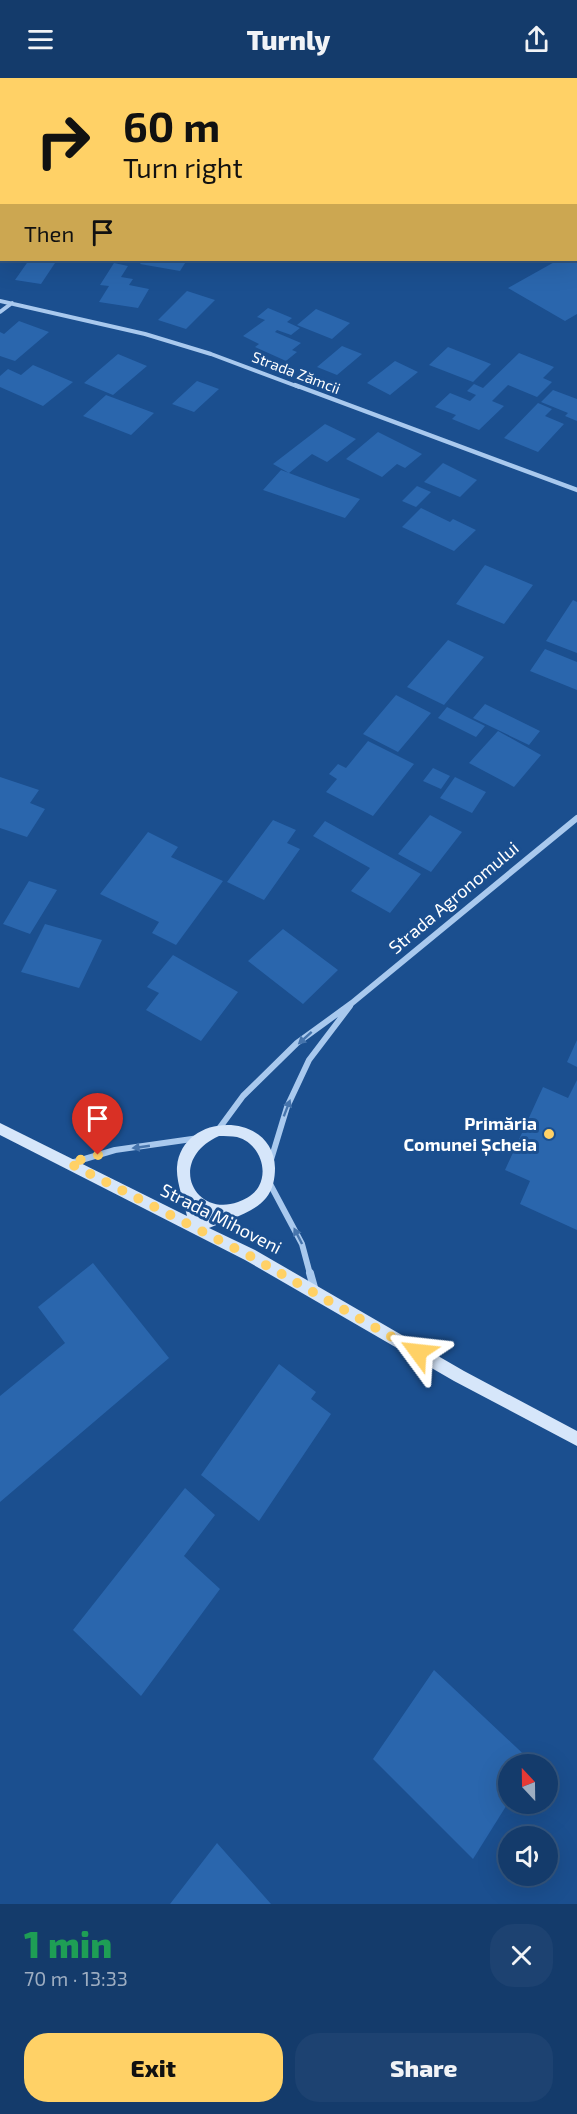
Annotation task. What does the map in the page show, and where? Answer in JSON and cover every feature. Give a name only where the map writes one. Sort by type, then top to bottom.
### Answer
[{"type":"main road","name":"Strada Mihoveni","points":[[0,1129],[196,1227],[315,1291],[459,1376],[577,1439]]},
{"type":"main road","points":[[218,1130],[233,1130],[254,1138],[265,1150],[269,1164],[268,1180],[251,1203],[196,1227],[189,1193],[183,1180],[183,1167],[190,1149],[199,1138],[218,1130]]},
{"type":"main road","points":[[189,1193],[208,1208],[232,1210]]},
{"type":"street","name":"Strada Zămcii","points":[[0,301],[146,334],[211,354],[577,490]]},
{"type":"street","points":[[0,312],[12,303]]},
{"type":"street","name":"Strada Agronomului","points":[[218,1130],[235,1102],[324,1020],[352,1003],[577,818]]},
{"type":"street","name":"Strada Agronomului","points":[[269,1164],[287,1107],[309,1060],[352,1003]]},
{"type":"street","points":[[69,1163],[115,1150],[199,1138]]},
{"type":"street","points":[[268,1180],[302,1244],[315,1291]]},
{"type":"building","points":[[28,261],[56,261],[41,284],[15,280]]},
{"type":"building","points":[[142,261],[186,261],[180,271],[140,264]]},
{"type":"building","points":[[556,261],[577,261],[577,314],[565,321],[508,288]]},
{"type":"building","points":[[114,263],[128,266],[121,277],[133,279],[129,285],[149,289],[138,308],[99,302],[109,286],[100,285]]},
{"type":"building","points":[[187,291],[215,300],[186,329],[158,320]]},
{"type":"building","points":[[268,308],[292,318],[287,322],[300,328],[291,335],[277,330],[275,332],[301,343],[292,350],[297,352],[286,361],[255,347],[259,344],[243,336],[265,320],[257,317]]},
{"type":"building","points":[[316,309],[350,323],[332,339],[297,325]]},
{"type":"building","points":[[19,321],[49,332],[15,361],[0,356],[0,332],[4,334]]},
{"type":"building","points":[[342,346],[362,354],[337,375],[317,367]]},
{"type":"building","points":[[448,347],[491,364],[473,382],[429,365]]},
{"type":"building","points":[[519,353],[554,367],[543,378],[552,382],[537,397],[508,385],[492,401],[504,406],[479,430],[452,419],[456,415],[435,407],[450,393],[470,401],[476,395],[467,391],[474,384],[483,388]]},
{"type":"building","points":[[118,354],[147,366],[113,395],[84,383]]},
{"type":"building","points":[[395,361],[418,372],[390,395],[367,383]]},
{"type":"building","points":[[33,365],[73,382],[43,406],[0,387],[0,376],[8,369],[21,375]]},
{"type":"building","points":[[197,381],[219,389],[194,412],[172,404]]},
{"type":"building","points":[[553,390],[577,399],[577,421],[565,416],[568,413],[541,402]]},
{"type":"building","points":[[106,395],[154,413],[131,435],[83,416]]},
{"type":"building","points":[[538,403],[552,409],[545,416],[564,424],[538,452],[504,438]]},
{"type":"building","points":[[325,424],[356,439],[327,462],[312,454],[289,473],[273,464]]},
{"type":"building","points":[[378,432],[422,454],[405,468],[397,464],[382,477],[346,459]]},
{"type":"building","points":[[443,463],[477,480],[460,497],[424,482]]},
{"type":"building","points":[[281,470],[360,499],[345,518],[263,490]]},
{"type":"building","points":[[417,486],[431,492],[416,507],[402,501]]},
{"type":"building","points":[[421,508],[450,522],[453,519],[476,530],[454,551],[402,527]]},
{"type":"building","points":[[485,565],[533,585],[504,624],[456,604]]},
{"type":"building","points":[[573,600],[577,602],[577,653],[546,641]]},
{"type":"building","points":[[448,640],[484,657],[444,705],[407,687]]},
{"type":"building","points":[[545,649],[577,662],[577,690],[530,671]]},
{"type":"building","points":[[396,695],[431,713],[398,752],[363,734]]},
{"type":"building","points":[[485,704],[540,731],[529,745],[473,718]]},
{"type":"building","points":[[447,707],[485,726],[476,737],[438,718]]},
{"type":"building","points":[[498,731],[541,755],[514,787],[469,763]]},
{"type":"building","points":[[368,741],[414,764],[373,816],[326,792],[337,779],[329,774],[338,764],[346,768]]},
{"type":"building","points":[[433,768],[450,776],[441,789],[423,781]]},
{"type":"building","points":[[0,777],[39,790],[30,803],[45,809],[27,837],[0,828]]},
{"type":"building","points":[[455,777],[486,792],[472,813],[440,798]]},
{"type":"building","points":[[430,815],[462,832],[431,872],[398,854]]},
{"type":"building","points":[[273,820],[296,830],[287,843],[300,849],[264,900],[227,882]]},
{"type":"building","points":[[325,821],[421,874],[390,913],[351,891],[370,868],[313,836]]},
{"type":"building","points":[[148,832],[178,847],[171,857],[223,881],[176,945],[152,933],[159,922],[100,894]]},
{"type":"building","points":[[29,881],[57,890],[30,934],[3,924]]},
{"type":"building","points":[[45,924],[102,940],[79,988],[21,972]]},
{"type":"building","points":[[283,929],[338,970],[303,1004],[248,961]]},
{"type":"building","points":[[173,955],[238,992],[201,1041],[146,1010],[159,993],[147,987]]},
{"type":"building","points":[[577,1040],[577,1067],[567,1062]]},
{"type":"building","name":"Primăria Comunei Șcheia","points":[[577,1080],[577,1230],[520,1204],[530,1181],[505,1170],[543,1087],[568,1098]]},
{"type":"building","points":[[93,1263],[169,1358],[0,1502],[0,1396],[65,1343],[38,1307]]},
{"type":"building","points":[[279,1364],[316,1392],[311,1399],[331,1414],[259,1521],[201,1475]]},
{"type":"building","points":[[185,1488],[215,1515],[184,1556],[220,1589],[141,1696],[73,1630]]},
{"type":"building","points":[[434,1670],[523,1754],[498,1754],[498,1814],[501,1814],[473,1859],[373,1759]]},
{"type":"building","points":[[217,1843],[271,1904],[170,1904]]},
{"type":"place","name":"Primăria Comunei Șcheia","points":[[549,1134]]},
{"type":"route","points":[[98,1155],[69,1163],[196,1227],[315,1291],[418,1352]]}]
